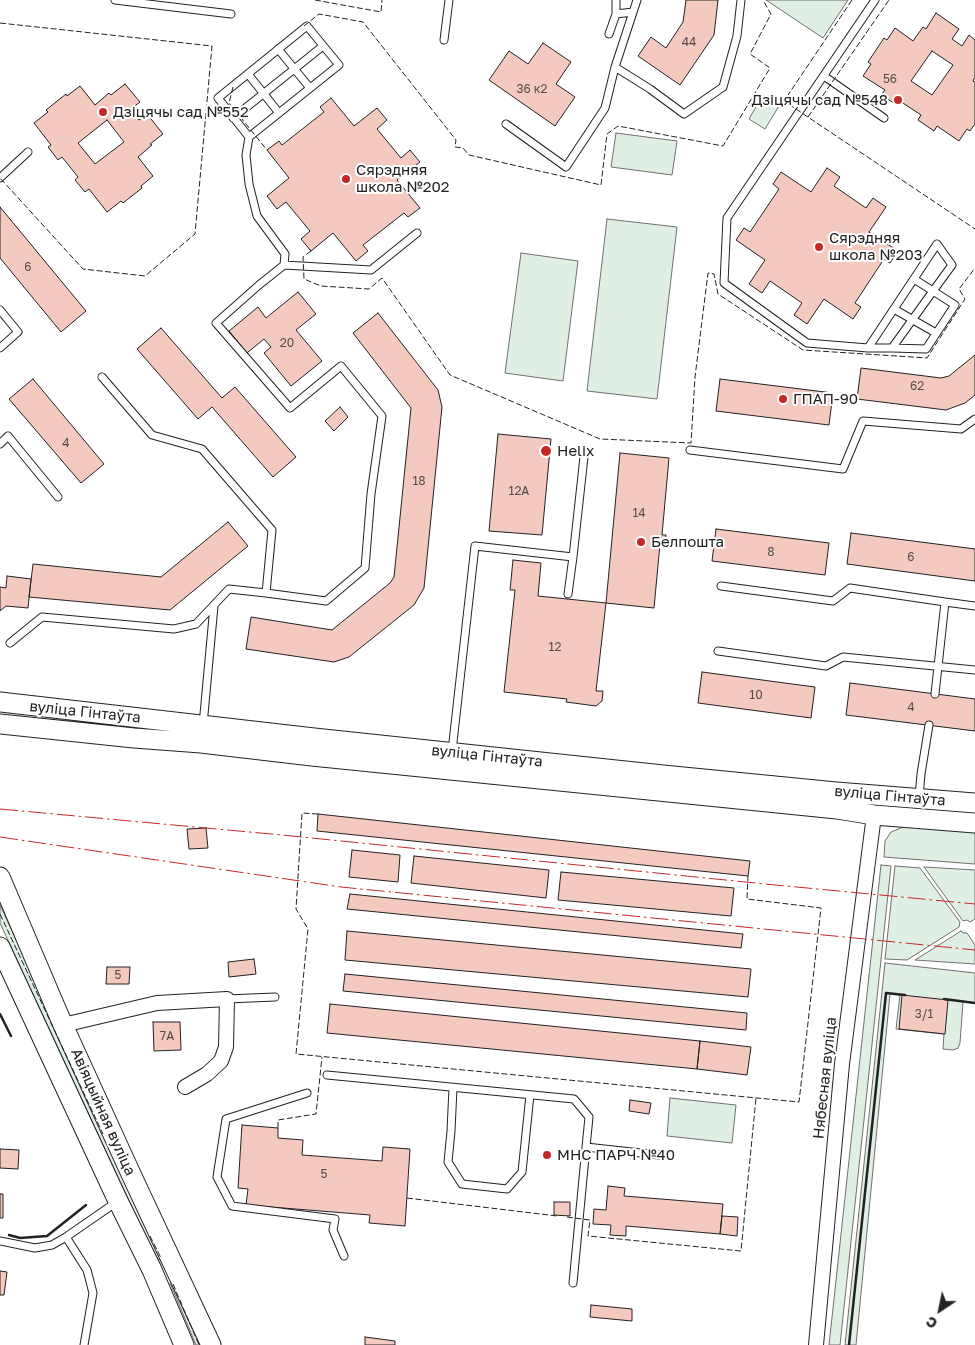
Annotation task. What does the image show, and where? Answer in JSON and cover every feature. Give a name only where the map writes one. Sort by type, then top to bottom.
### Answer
[{"type":"main road","name":"вуліца Гінтаўта","points":[[0,702],[202,734],[312,756],[451,761],[672,776],[975,803]]},
{"type":"main road","name":"вуліца Гінтаўта","points":[[8,725],[134,738],[202,734]]},
{"type":"main road","points":[[0,736],[8,725]]},
{"type":"main road","name":"вуліца Гінтаўта","points":[[451,761],[874,815],[975,823]]},
{"type":"main road","points":[[874,815],[876,795]]},
{"type":"main road","name":"Авіяцыйная вуліца","points":[[0,877],[64,1025],[212,1345]]},
{"type":"main road","name":"Авіяцыйная вуліца","points":[[0,947],[152,1270],[184,1345]]},
{"type":"main road","points":[[118,1201],[128,1198],[133,1199],[140,1203],[153,1220]]},
{"type":"main road","points":[[152,1270],[173,1261]]},
{"type":"street","name":"Нябесная вуліца","points":[[816,1345],[842,1064],[874,815]]},
{"type":"street","points":[[64,1025],[157,1003],[227,999],[226,1047],[221,1061],[207,1074],[185,1087]]},
{"type":"lane","points":[[115,0],[231,14]]},
{"type":"lane","points":[[444,40],[449,0]]},
{"type":"lane","points":[[609,34],[616,14],[616,0]]},
{"type":"lane","points":[[506,124],[566,167],[605,108],[615,67],[637,0]]},
{"type":"lane","points":[[615,67],[650,89],[684,114],[723,87],[737,36],[741,0]]},
{"type":"lane","points":[[876,0],[727,218],[724,283],[807,344],[926,349],[955,304],[914,279]]},
{"type":"lane","points":[[616,14],[633,12]]},
{"type":"lane","points":[[249,137],[218,98],[307,26],[339,65],[249,137],[246,155],[249,184],[257,216],[285,254],[284,265]]},
{"type":"lane","points":[[233,118],[323,46]]},
{"type":"lane","points":[[278,49],[310,88]]},
{"type":"lane","points":[[248,74],[280,113]]},
{"type":"lane","points":[[824,76],[884,118]]},
{"type":"lane","points":[[0,178],[28,152]]},
{"type":"lane","points":[[10,644],[42,617],[174,629],[196,624],[229,589],[266,592],[326,601],[364,568],[371,494],[382,416],[341,366],[290,408],[216,323],[284,265],[372,270],[417,233]]},
{"type":"lane","points":[[868,348],[937,244],[952,265],[892,348]]},
{"type":"lane","points":[[894,309],[936,333]]},
{"type":"lane","points":[[0,310],[18,332],[0,348]]},
{"type":"lane","points":[[102,377],[152,435],[202,449],[272,530],[266,592]]},
{"type":"lane","points":[[690,450],[843,469],[863,421],[961,429],[975,419]]},
{"type":"lane","points":[[0,444],[8,436],[58,497]]},
{"type":"lane","points":[[568,594],[584,457]]},
{"type":"lane","points":[[451,761],[476,546],[573,557]]},
{"type":"lane","points":[[721,586],[833,601],[850,588],[975,606]]},
{"type":"lane","points":[[935,694],[946,602]]},
{"type":"lane","points":[[202,734],[214,606]]},
{"type":"lane","points":[[718,651],[826,666],[843,657],[975,670]]},
{"type":"lane","points":[[919,798],[929,725]]},
{"type":"lane","points":[[227,999],[276,997]]},
{"type":"lane","points":[[327,1075],[574,1099],[589,1117],[573,1283]]},
{"type":"lane","points":[[453,1088],[448,1162],[462,1184],[507,1188],[522,1172],[530,1095]]},
{"type":"lane","points":[[307,1093],[226,1119],[217,1177],[232,1206],[335,1219],[333,1230],[344,1256]]},
{"type":"lane","points":[[586,1147],[659,1155]]},
{"type":"lane","points":[[0,1240],[35,1248],[52,1245],[118,1201]]},
{"type":"lane","points":[[66,1237],[87,1270],[93,1293],[84,1345]]},
{"type":"green space","points":[[766,0],[848,0],[823,38]]},
{"type":"green space","points":[[762,96],[779,106],[765,129],[749,119]]},
{"type":"green space","points":[[616,133],[677,141],[672,175],[611,167]]},
{"type":"green space","points":[[607,219],[677,227],[657,399],[587,391]]},
{"type":"green space","points":[[521,253],[578,261],[563,381],[505,373]]},
{"type":"green space","points":[[908,825],[975,832],[975,864],[884,857],[885,841],[891,832]]},
{"type":"green space","points":[[881,865],[891,866],[840,1345],[829,1345]]},
{"type":"green space","points":[[895,866],[920,868],[960,922],[959,927],[907,960],[885,959]]},
{"type":"green space","points":[[924,867],[975,870],[975,919],[970,922],[967,920],[963,921]]},
{"type":"green space","points":[[0,905],[164,1257],[157,1261],[0,923]]},
{"type":"green space","points":[[961,931],[967,933],[975,945],[975,964],[915,960]]},
{"type":"green space","points":[[885,963],[975,973],[975,1003],[963,1002],[958,1048],[953,1050],[943,1049],[944,1034],[896,1029],[900,995],[890,994],[856,1345],[845,1345]]},
{"type":"green space","points":[[670,1098],[736,1105],[732,1143],[667,1136]]},
{"type":"green space","points":[[174,1281],[202,1345],[196,1345],[170,1283]]},
{"type":"building","points":[[686,0],[718,0],[714,35],[680,85],[638,56],[651,37],[666,48],[683,22]]},
{"type":"building","points":[[936,13],[959,29],[952,39],[962,46],[969,35],[975,40],[975,77],[973,81],[975,82],[975,124],[970,131],[967,129],[959,141],[937,126],[934,131],[918,120],[921,115],[900,101],[897,105],[881,95],[885,90],[863,76],[871,64],[868,62],[884,38],[887,40],[895,28],[913,41],[923,27],[926,29]],"holes":[[[932,51],[953,65],[932,95],[911,81]]]},
{"type":"building","points":[[543,43],[571,62],[556,84],[575,97],[555,126],[489,80],[509,51],[528,64]]},
{"type":"building","points":[[125,84],[140,102],[131,109],[139,120],[147,114],[163,134],[138,157],[153,176],[141,186],[142,188],[123,203],[121,201],[107,212],[89,189],[85,192],[75,180],[78,177],[62,157],[58,160],[48,147],[51,145],[34,123],[48,112],[46,110],[66,94],[67,96],[80,86],[95,105],[109,93],[111,95]],"holes":[[[107,120],[124,142],[95,164],[78,143]]]},
{"type":"building","points":[[331,98],[354,126],[377,108],[387,120],[377,129],[401,158],[410,150],[420,162],[397,180],[420,208],[408,217],[404,213],[363,245],[368,251],[356,261],[333,233],[311,251],[301,239],[310,231],[286,202],[277,209],[267,196],[289,178],[267,150],[279,141],[282,145],[324,112],[320,107]]},
{"type":"building","points":[[827,168],[840,177],[834,186],[866,208],[873,198],[886,207],[869,232],[898,251],[890,263],[884,259],[855,303],[861,307],[853,319],[824,299],[807,324],[794,315],[802,303],[770,281],[762,293],[749,284],[765,260],[736,240],[744,228],[750,232],[779,189],[773,184],[781,172],[811,192]]},
{"type":"building","points":[[0,207],[86,311],[61,332],[0,258]]},
{"type":"building","points":[[298,292],[316,314],[296,330],[322,361],[291,386],[264,353],[271,347],[264,339],[247,353],[229,331],[258,307],[266,318]]},
{"type":"building","points":[[378,313],[438,390],[442,407],[424,588],[414,605],[349,657],[334,662],[246,649],[251,617],[332,630],[390,583],[394,577],[411,408],[353,333]]},
{"type":"building","points":[[161,328],[222,398],[235,387],[296,457],[273,477],[212,407],[198,419],[137,349]]},
{"type":"building","points":[[975,355],[975,395],[965,403],[946,410],[857,399],[861,368],[941,378],[949,376]]},
{"type":"building","points":[[33,379],[104,464],[81,483],[9,399]]},
{"type":"building","points":[[720,379],[833,393],[829,425],[716,411]]},
{"type":"building","points":[[340,407],[348,417],[334,431],[325,421]]},
{"type":"building","points":[[498,434],[551,439],[542,535],[489,531]]},
{"type":"building","points":[[620,453],[669,458],[662,535],[666,535],[665,545],[660,544],[654,608],[606,603]]},
{"type":"building","points":[[228,522],[248,546],[170,610],[29,597],[33,564],[161,577]]},
{"type":"building","points":[[716,529],[829,543],[825,575],[712,561]]},
{"type":"building","points":[[851,533],[975,549],[975,581],[847,564]]},
{"type":"building","points":[[513,560],[541,563],[538,596],[606,603],[596,691],[603,691],[602,701],[596,706],[566,702],[567,699],[504,692],[515,590],[510,590]]},
{"type":"building","points":[[7,576],[31,579],[28,608],[6,606],[0,611],[0,587],[6,588]]},
{"type":"building","points":[[702,672],[815,687],[811,718],[698,703]]},
{"type":"building","points":[[850,683],[975,699],[975,731],[846,715]]},
{"type":"building","points":[[318,814],[750,861],[748,876],[317,831]]},
{"type":"building","points":[[206,828],[208,848],[189,849],[187,829]]},
{"type":"building","points":[[352,850],[400,855],[398,882],[349,877]]},
{"type":"building","points":[[414,856],[549,870],[546,898],[411,883]]},
{"type":"building","points":[[561,872],[734,888],[731,916],[558,900]]},
{"type":"building","points":[[350,894],[743,934],[741,948],[347,909]]},
{"type":"building","points":[[347,931],[751,969],[748,997],[345,960]]},
{"type":"building","points":[[254,959],[256,974],[229,977],[228,962]]},
{"type":"building","points":[[107,967],[130,967],[129,984],[106,984]]},
{"type":"building","points":[[345,974],[747,1013],[746,1030],[343,991]]},
{"type":"building","points":[[902,995],[948,1000],[945,1034],[899,1029]]},
{"type":"building","points":[[330,1004],[700,1041],[697,1069],[327,1033]]},
{"type":"building","points":[[153,1022],[180,1022],[181,1050],[154,1051]]},
{"type":"building","points":[[700,1041],[751,1047],[747,1075],[697,1069]]},
{"type":"building","points":[[630,1100],[651,1103],[649,1114],[629,1111]]},
{"type":"building","points":[[242,1125],[278,1128],[278,1138],[303,1140],[302,1155],[382,1161],[383,1147],[410,1149],[405,1226],[369,1223],[370,1215],[246,1205],[248,1189],[238,1188]]},
{"type":"building","points":[[0,1149],[19,1150],[18,1169],[0,1168]]},
{"type":"building","points":[[608,1186],[625,1188],[624,1196],[723,1204],[720,1234],[626,1226],[626,1236],[610,1235],[611,1225],[593,1224],[594,1209],[606,1210]]},
{"type":"building","points":[[0,1194],[3,1194],[3,1218],[0,1218]]},
{"type":"building","points":[[554,1202],[570,1202],[570,1216],[554,1215]]},
{"type":"building","points":[[722,1216],[738,1217],[737,1236],[720,1234]]},
{"type":"building","points":[[0,1271],[7,1272],[4,1295],[0,1295]]},
{"type":"building","points":[[591,1305],[632,1309],[632,1321],[590,1317]]},
{"type":"building","points":[[365,1337],[395,1341],[395,1345],[365,1345]]},
{"type":"fence","points":[[315,0],[381,12],[382,0]]},
{"type":"fence","points":[[304,26],[319,14],[363,22],[456,140],[455,147],[463,148],[469,155],[601,185],[607,134],[618,126],[723,146],[770,68],[750,54],[771,14],[763,0]]},
{"type":"fence","points":[[852,0],[784,101],[975,229]]},
{"type":"fence","points":[[808,117],[889,0]]},
{"type":"fence","points":[[0,23],[212,46],[195,234],[145,276],[83,269],[0,178]]},
{"type":"fence","points":[[233,87],[229,103],[267,150]]},
{"type":"fence","points":[[311,251],[303,257],[304,279],[321,286],[369,289],[382,278],[450,375],[600,439],[691,443],[695,377],[708,273],[714,274],[718,294],[803,350],[927,358],[965,299],[959,289],[975,268]]},
{"type":"fence","points":[[318,814],[302,813],[296,909],[308,929],[296,1054],[799,1102],[821,908],[747,899],[748,876]]},
{"type":"fence","points":[[0,914],[103,1134]]},
{"type":"fence","points":[[278,1128],[278,1120],[316,1114],[322,1057]]},
{"type":"fence","points":[[567,1217],[590,1220],[588,1236],[741,1251],[756,1098]]},
{"type":"fence","points":[[407,1198],[557,1216]]},
{"type":"fence","points":[[150,1236],[161,1258]]},
{"type":"fence","points":[[173,1284],[199,1345]]},
{"type":"wall","points":[[849,1345],[886,993],[905,995]]},
{"type":"wall","points":[[944,999],[975,1003]]},
{"type":"wall","points":[[0,1014],[11,1036]]},
{"type":"wall","points":[[9,1235],[20,1238],[47,1236],[86,1205]]},
{"type":"power","points":[[0,809],[975,904]]},
{"type":"power","points":[[0,837],[341,887],[975,950]]},
{"type":"place","name":"Дзіцячы сад №548","points":[[898,100]]},
{"type":"place","name":"Дзіцячы сад №552","points":[[103,112]]},
{"type":"place","name":"Сярэдняя школа №202","points":[[346,179]]},
{"type":"place","name":"Сярэдняя школа №203","points":[[819,247]]},
{"type":"place","name":"ГПАП-90","points":[[783,399]]},
{"type":"place","name":"Helix","points":[[546,451]]},
{"type":"place","name":"Белпошта","points":[[641,542]]},
{"type":"place","name":"МНС ПАРЧ №40","points":[[547,1155]]}]
